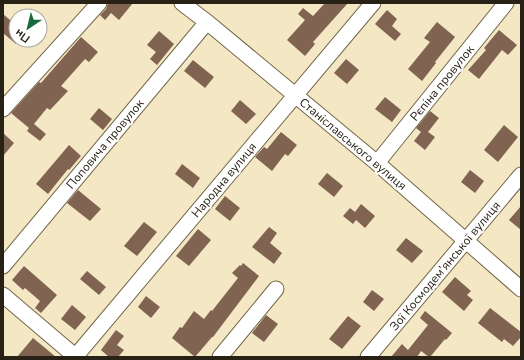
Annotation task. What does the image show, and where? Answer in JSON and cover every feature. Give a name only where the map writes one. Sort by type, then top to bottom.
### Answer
[{"type":"street","points":[[3,109],[99,3]]},
{"type":"street","name":"Станіславського вулиця","points":[[182,3],[208,22],[377,164],[521,289]]},
{"type":"street","name":"Народна вулиця","points":[[76,357],[373,3]]},
{"type":"street","name":"Рєпіна провулок","points":[[377,164],[506,3]]},
{"type":"street","name":"Поповича провулок","points":[[3,266],[208,22]]},
{"type":"street","name":"Зої Космодем’янської вулиця","points":[[368,357],[521,175]]},
{"type":"street","points":[[220,357],[276,289]]},
{"type":"street","points":[[3,295],[76,357]]},
{"type":"building","points":[[108,3],[133,3],[119,20],[111,13],[105,20],[100,15],[106,9]]},
{"type":"building","points":[[325,3],[348,3],[313,42],[315,44],[305,56],[287,40],[305,20],[298,14],[303,8],[313,16]]},
{"type":"building","points":[[387,10],[397,19],[392,26],[401,34],[395,41],[375,24]]},
{"type":"building","points":[[3,14],[8,18],[8,37],[3,33]]},
{"type":"building","points":[[437,22],[455,37],[422,81],[408,69],[430,42],[424,38]]},
{"type":"building","points":[[499,30],[517,45],[508,55],[502,50],[479,79],[468,70],[486,50],[484,48]]},
{"type":"building","points":[[159,31],[174,44],[157,65],[150,59],[156,52],[147,45]]},
{"type":"building","points":[[81,37],[98,52],[89,62],[85,59],[61,86],[68,91],[50,110],[47,108],[34,124],[46,134],[40,141],[27,131],[29,128],[11,113],[39,82],[41,83]]},
{"type":"building","points":[[346,59],[359,70],[347,84],[334,73]]},
{"type":"building","points":[[193,60],[214,77],[205,88],[184,71]]},
{"type":"building","points":[[385,97],[401,110],[392,122],[375,109]]},
{"type":"building","points":[[240,100],[256,114],[246,124],[231,111]]},
{"type":"building","points":[[99,108],[112,119],[103,130],[90,119]]},
{"type":"building","points":[[430,111],[439,118],[428,132],[435,137],[425,150],[414,141],[421,132],[416,128]]},
{"type":"building","points":[[504,125],[518,137],[498,162],[484,150]]},
{"type":"building","points":[[281,132],[297,145],[288,156],[285,154],[272,171],[255,157],[264,147],[267,149]]},
{"type":"building","points":[[3,133],[14,143],[3,156]]},
{"type":"building","points":[[69,145],[81,156],[69,170],[68,169],[48,194],[36,184]]},
{"type":"building","points":[[182,164],[200,178],[193,188],[175,174]]},
{"type":"building","points":[[470,170],[484,181],[475,193],[461,182]]},
{"type":"building","points":[[327,173],[343,186],[334,197],[318,184]]},
{"type":"building","points":[[78,190],[101,209],[90,221],[67,203]]},
{"type":"building","points":[[225,196],[240,208],[230,221],[215,209]]},
{"type":"building","points":[[361,204],[375,216],[365,228],[356,220],[353,224],[343,216],[350,208],[355,212]]},
{"type":"building","points":[[521,206],[521,230],[509,220]]},
{"type":"building","points":[[144,222],[157,232],[137,256],[124,246]]},
{"type":"building","points":[[269,227],[277,233],[270,243],[282,253],[274,264],[252,247]]},
{"type":"building","points":[[198,229],[211,240],[189,266],[176,256]]},
{"type":"building","points":[[406,238],[423,251],[412,263],[396,250]]},
{"type":"building","points":[[243,263],[259,276],[213,337],[195,357],[172,338],[180,327],[182,328],[194,311],[204,319],[211,310],[212,311],[238,278],[232,273]]},
{"type":"building","points":[[24,266],[57,295],[41,313],[35,308],[40,301],[25,288],[23,290],[12,280]]},
{"type":"building","points":[[87,271],[106,287],[99,295],[80,279]]},
{"type":"building","points":[[455,277],[471,291],[467,295],[473,300],[464,311],[442,292]]},
{"type":"building","points":[[372,290],[384,299],[374,311],[363,302]]},
{"type":"building","points":[[146,296],[160,307],[151,318],[138,307]]},
{"type":"building","points":[[72,305],[86,317],[75,330],[61,319]]},
{"type":"building","points":[[490,308],[521,332],[521,337],[513,346],[504,339],[502,342],[478,323]]},
{"type":"building","points":[[425,311],[452,333],[430,357],[421,351],[417,357],[391,357],[402,344],[408,350],[428,325],[420,318]]},
{"type":"building","points":[[266,315],[278,324],[264,342],[252,333]]},
{"type":"building","points":[[348,316],[361,326],[342,349],[329,339]]},
{"type":"building","points":[[116,330],[124,336],[117,345],[124,350],[118,357],[109,357],[101,350]]},
{"type":"building","points":[[33,338],[56,357],[17,357]]}]
